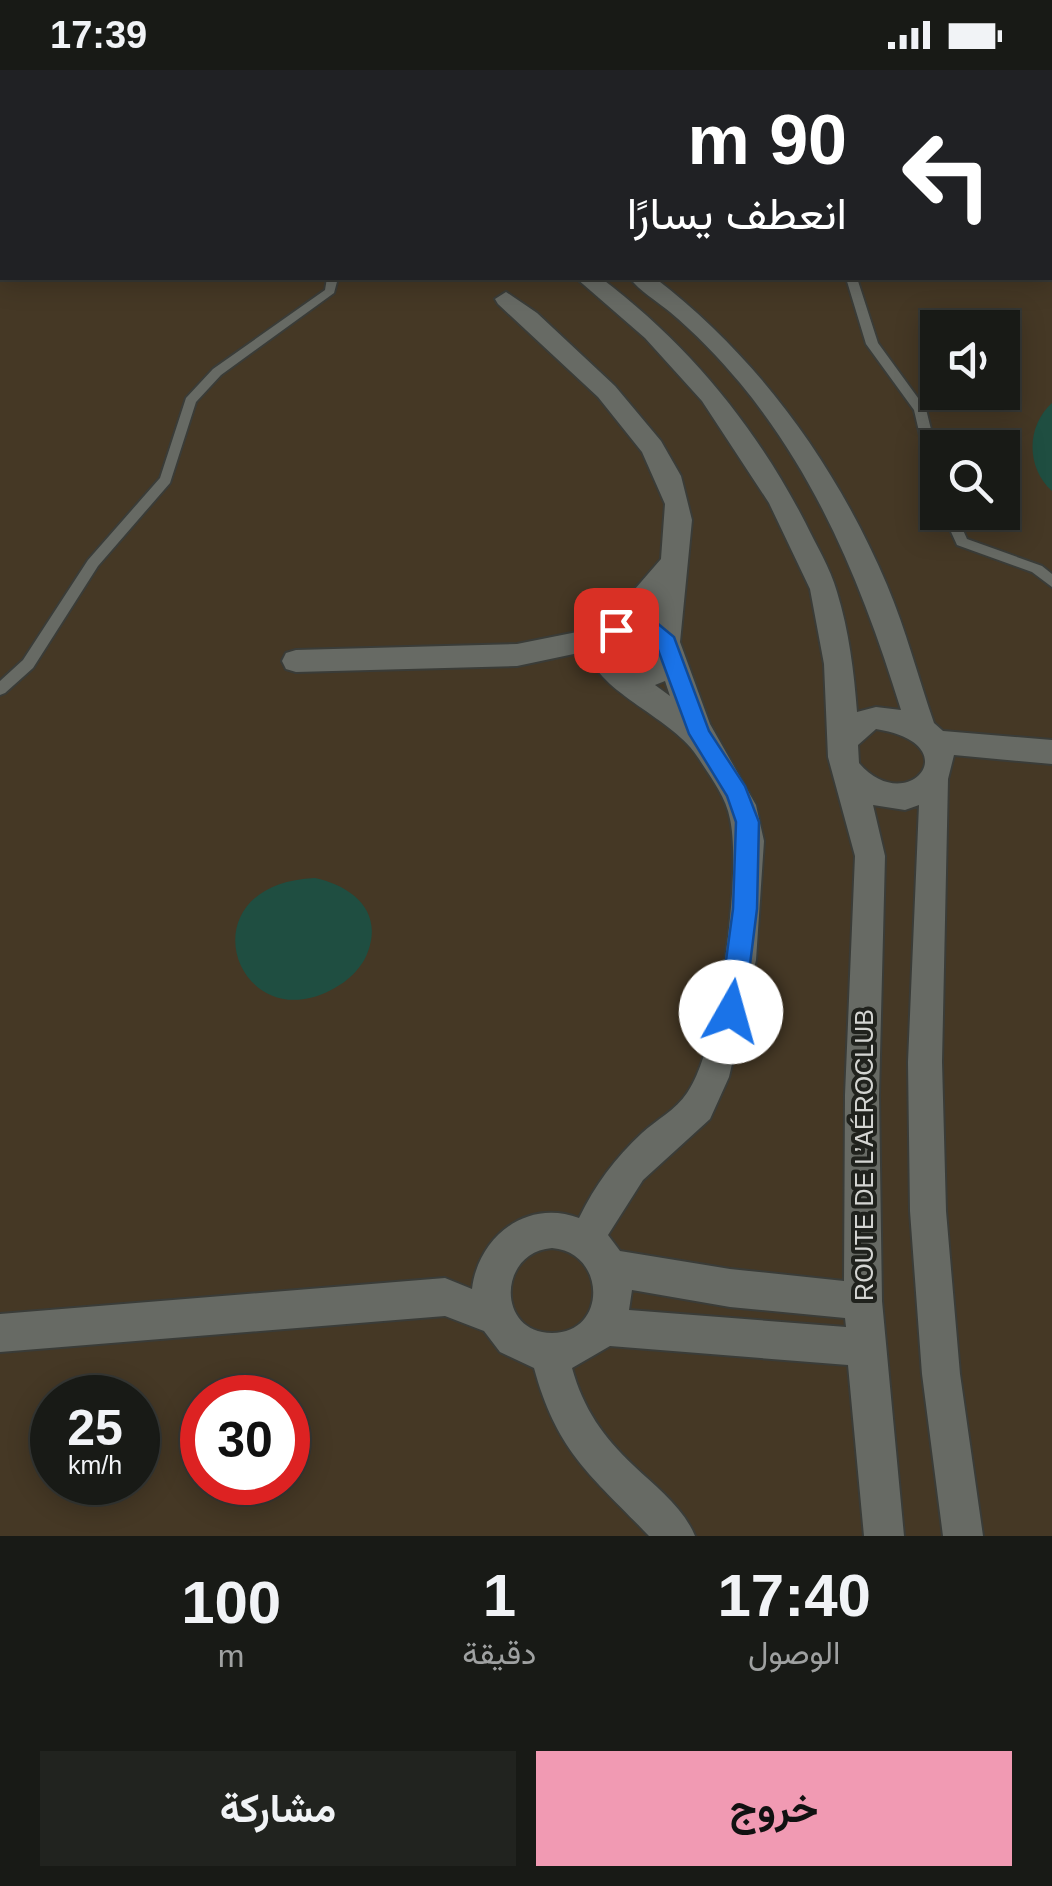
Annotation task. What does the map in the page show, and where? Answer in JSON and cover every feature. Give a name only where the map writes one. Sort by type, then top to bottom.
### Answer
[{"type":"street","name":"ROUTE DE L’AÉROCLUB","points":[[590,280],[619,301],[674,353],[734,423],[784,504],[822,587],[840,665],[847,757],[870,856],[862,1095],[863,1302],[884,1536]]},
{"type":"street","points":[[643,280],[714,342],[777,413],[832,497],[874,586],[933,754],[925,1103],[927,1176],[936,1340],[963,1536]]},
{"type":"street","points":[[506,299],[605,388],[645,440],[678,505],[679,533],[663,668],[655,674],[632,678],[518,655]]},
{"type":"street","points":[[674,562],[612,633],[601,653],[616,672],[700,734]]},
{"type":"street","points":[[0,1333],[445,1296],[497,1317],[518,1342],[549,1352],[579,1347],[603,1326],[613,1288],[598,1254],[612,1188],[651,1147],[700,1106],[718,1068],[731,1012],[745,909],[747,822],[737,793],[700,734],[668,647],[650,629],[627,626],[518,655],[296,662]]},
{"type":"street","points":[[876,718],[907,722],[933,754],[924,790],[894,797],[862,786],[847,757],[862,722],[876,718]]},
{"type":"street","points":[[933,754],[997,748],[1052,752]]},
{"type":"street","points":[[445,1296],[497,1264],[520,1238],[536,1230],[571,1232],[598,1254],[730,1288],[863,1302]]},
{"type":"street","points":[[497,1264],[492,1281],[497,1317]]},
{"type":"street","points":[[603,1326],[727,1339],[864,1346]]},
{"type":"street","points":[[549,1352],[560,1396],[588,1446],[654,1508],[676,1536]]},
{"type":"lane","points":[[0,689],[34,656],[92,562],[166,480],[190,401],[217,372],[330,291],[332,280]]},
{"type":"lane","points":[[852,280],[872,344],[920,410],[925,430]]},
{"type":"lane","points":[[956,530],[962,542],[1037,568],[1052,582]]},
{"type":"shaded area","points":[[0,280],[1052,280],[1052,1536],[0,1536]]},
{"type":"shaded area","points":[[1052,403],[1052,491],[1037,471],[1032,447],[1037,423]]},
{"type":"shaded area","points":[[315,878],[350,892],[366,909],[372,931],[368,953],[355,972],[331,990],[297,1000],[269,994],[249,978],[237,955],[236,929],[248,905],[274,887]]},
{"type":"route","points":[[616,630],[639,626],[660,634],[666,642],[700,734],[737,793],[747,822],[745,909],[731,1012]]}]
